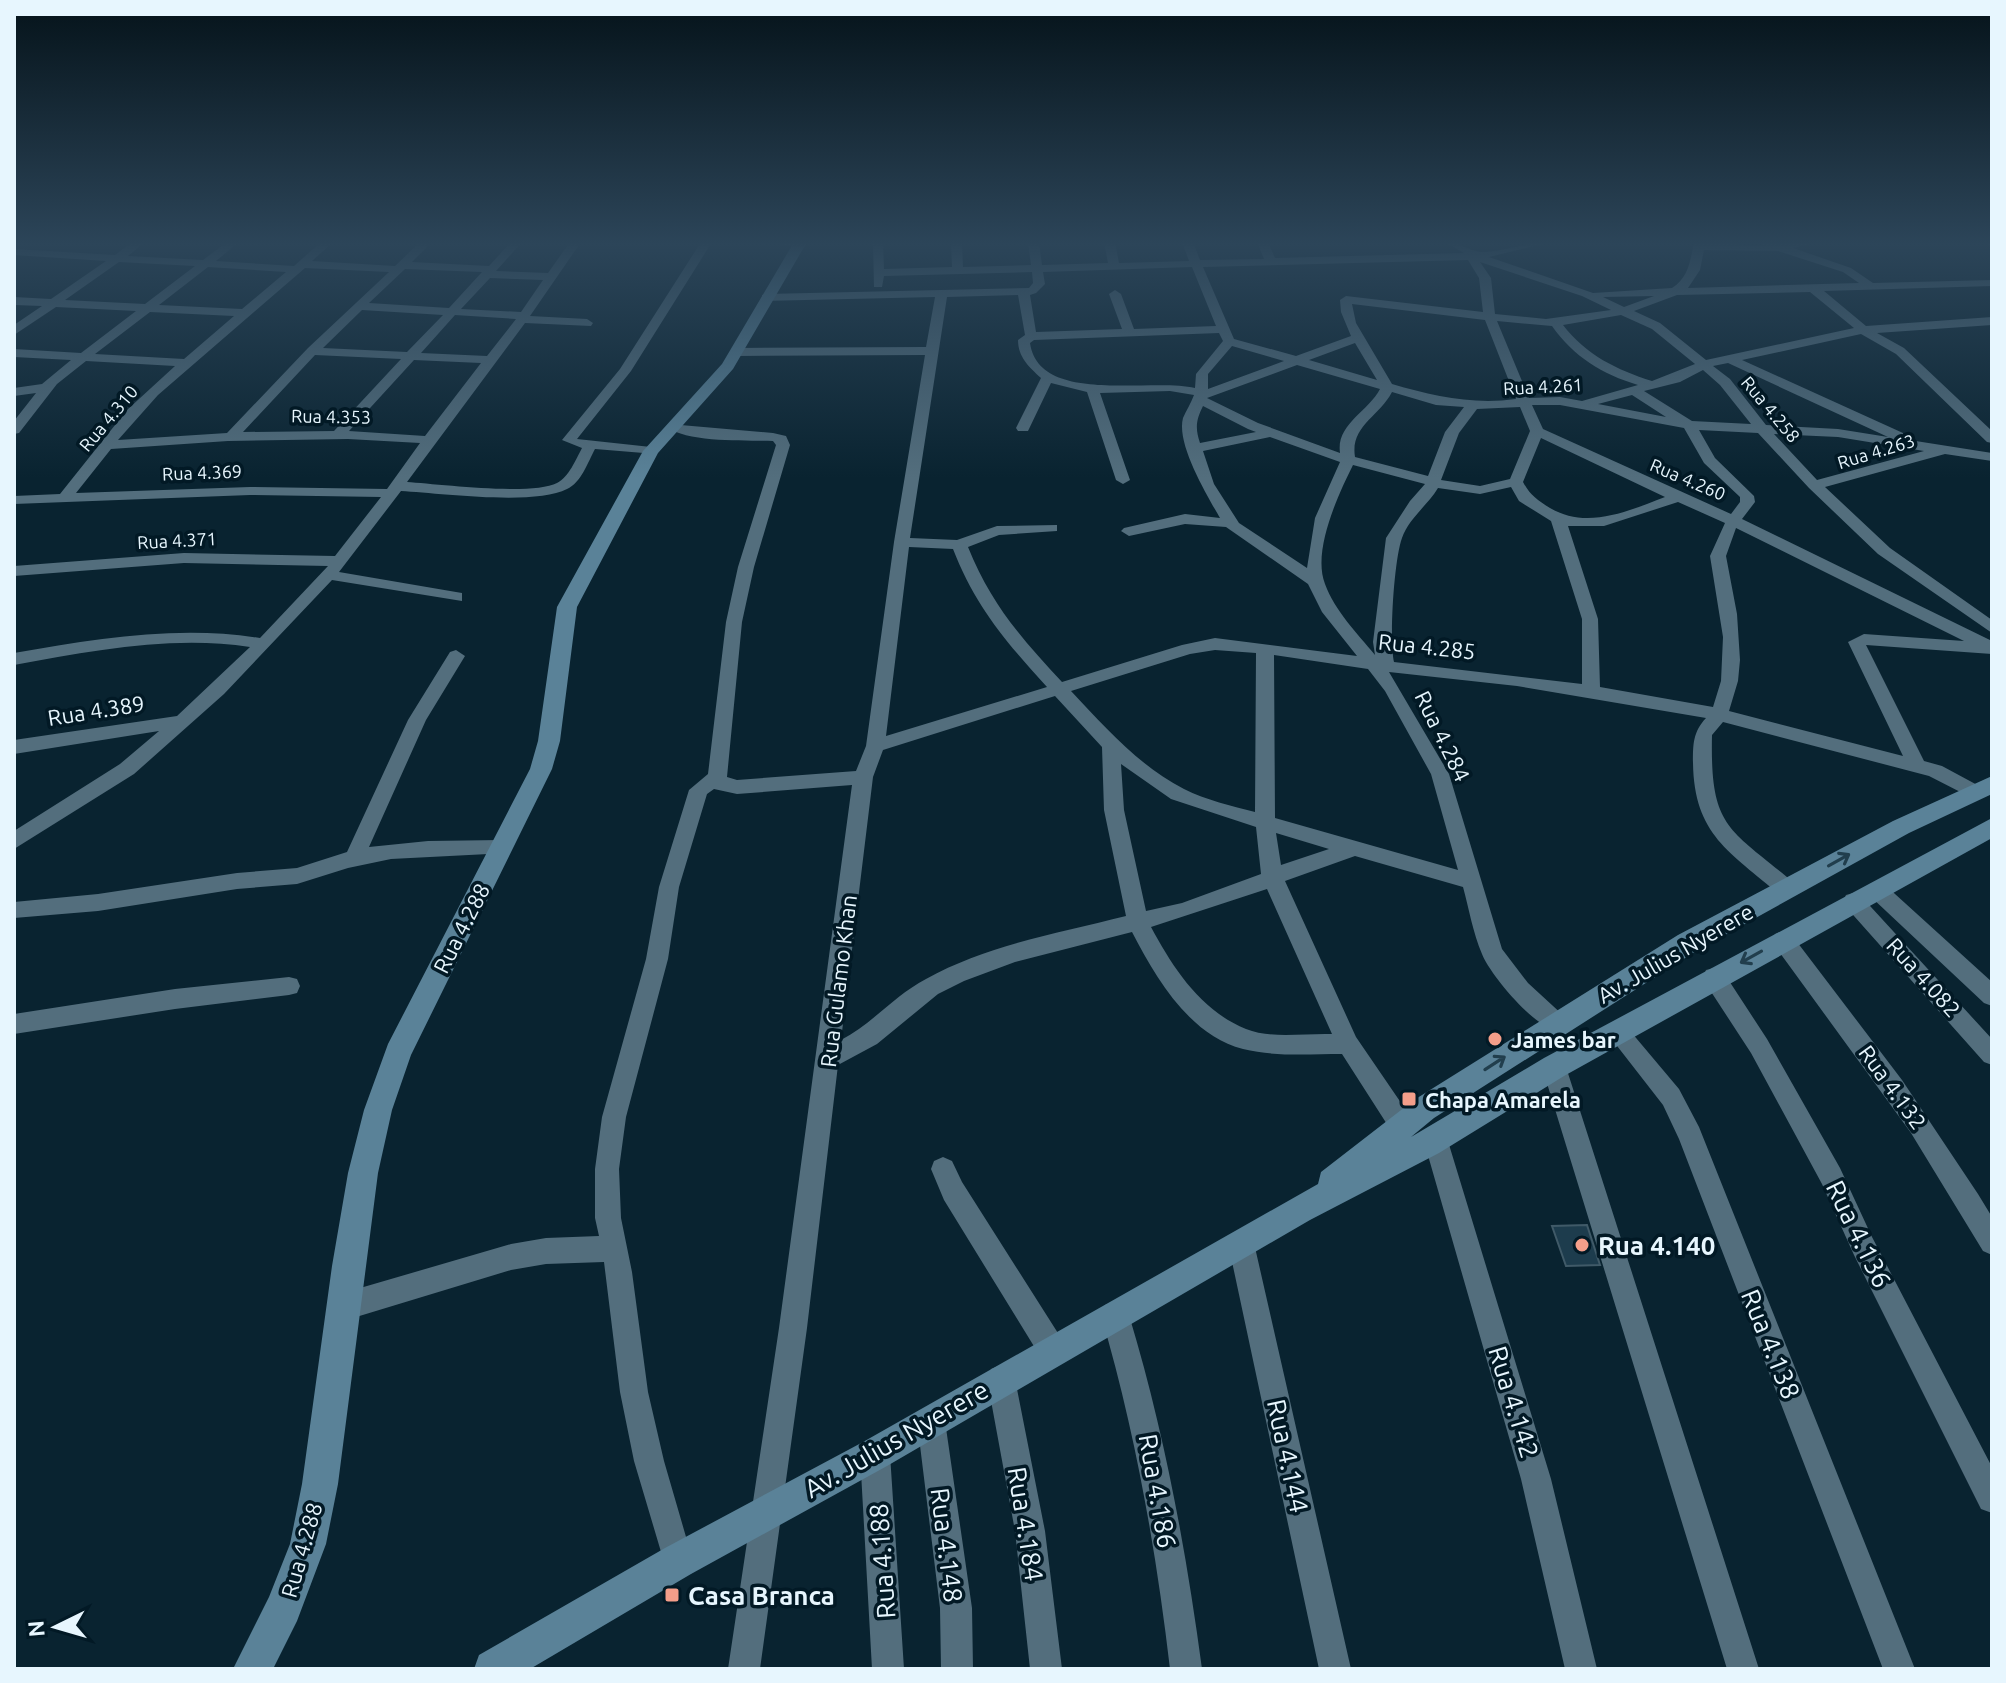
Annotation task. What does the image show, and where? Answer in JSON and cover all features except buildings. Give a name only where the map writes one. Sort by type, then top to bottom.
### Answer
[{"type":"main road","name":"Rua 4.288","points":[[252,1669],[284,1608],[308,1544],[320,1484],[363,1173],[378,1110],[398,1053],[541,769],[549,741],[567,607],[651,451],[737,352],[754,321]]},
{"type":"main road","name":"Av. Julius Nyerere","points":[[1299,1209],[1401,1124],[1687,943],[1901,827],[1983,788]]},
{"type":"main road","name":"Av. Julius Nyerere","points":[[493,1669],[678,1561],[875,1454],[1299,1209],[1435,1138],[1714,977],[1865,896],[1989,835]]},
{"type":"street","points":[[14,430],[46,388],[131,321]]},
{"type":"street","name":"Rua 4.310","points":[[66,496],[132,413],[235,321]]},
{"type":"street","points":[[232,436],[342,321]]},
{"type":"street","points":[[339,433],[443,321]]},
{"type":"street","points":[[14,841],[108,783],[185,720],[265,644],[341,561],[520,321]]},
{"type":"street","points":[[561,321],[587,323]]},
{"type":"street","points":[[651,451],[570,442],[577,428],[625,371],[657,321]]},
{"type":"street","name":"Rua Gulamo Khan","points":[[744,1669],[793,1328],[863,777],[875,746],[902,542],[937,321]]},
{"type":"street","points":[[1028,321],[1031,336],[1024,340],[1023,348],[1036,367],[1060,383],[1092,389],[1167,387],[1201,397],[1271,433],[1348,460],[1473,491],[1516,482]]},
{"type":"street","points":[[1125,321],[1128,330]]},
{"type":"street","points":[[1222,321],[1230,338]]},
{"type":"street","points":[[1315,581],[1314,559],[1323,510],[1348,460],[1345,450],[1347,433],[1380,403],[1387,388],[1384,376],[1358,338],[1351,321]]},
{"type":"street","points":[[1491,321],[1537,431],[1516,482],[1524,498],[1558,519],[1576,523],[1606,521],[1679,497]]},
{"type":"street","points":[[1543,321],[1564,321]]},
{"type":"street","name":"Rua 4.258","points":[[1646,321],[1725,382],[1764,431],[1814,485],[1909,571],[1992,628]]},
{"type":"street","points":[[1852,321],[1900,351],[1990,436]]},
{"type":"street","name":"Rua 4.261","points":[[1031,336],[1128,330],[1230,338],[1436,401],[1473,405],[1551,400],[1583,404],[1675,379],[1705,364],[1863,330],[1992,321]]},
{"type":"street","points":[[1555,322],[1569,343],[1593,363],[1611,373],[1651,385]]},
{"type":"street","name":"Rua 4.284","points":[[1230,338],[1202,374],[1201,397],[1190,419],[1189,431],[1207,484],[1231,523],[1253,542],[1315,581],[1328,608],[1380,666],[1440,774],[1492,953],[1512,981],[1557,1024]]},
{"type":"street","points":[[1201,397],[1358,338]]},
{"type":"street","points":[[312,351],[490,360]]},
{"type":"street","points":[[737,352],[933,351]]},
{"type":"street","points":[[14,353],[185,363]]},
{"type":"street","points":[[1730,359],[1913,443]]},
{"type":"street","points":[[1023,428],[1048,376]]},
{"type":"street","points":[[14,392],[46,388]]},
{"type":"street","points":[[1092,389],[1123,480]]},
{"type":"street","points":[[1633,390],[1689,425],[1709,460],[1747,496],[1748,502],[1733,520],[1718,556],[1731,613],[1729,679],[1720,714],[1703,734],[1704,783],[1713,821],[1722,833],[1787,889]]},
{"type":"street","points":[[1583,404],[1689,425],[1838,433],[1992,457]]},
{"type":"street","points":[[1380,666],[1394,538],[1404,518],[1430,490],[1452,432],[1473,405]]},
{"type":"street","points":[[674,427],[711,434],[773,437],[781,439],[783,445],[746,567],[734,622],[717,777],[721,784],[737,787],[863,777]]},
{"type":"street","name":"Rua 4.260","points":[[1537,431],[1733,520],[1992,648]]},
{"type":"street","name":"Rua 4.353","points":[[107,445],[232,436],[339,433],[429,440]]},
{"type":"street","points":[[1194,448],[1271,433]]},
{"type":"street","name":"Rua 4.263","points":[[1814,485],[1857,478],[1901,460],[1952,450],[1990,436]]},
{"type":"street","name":"Rua 4.369","points":[[14,500],[250,491],[556,489],[567,483],[591,445]]},
{"type":"street","points":[[1129,531],[1185,519],[1231,523]]},
{"type":"street","points":[[1558,519],[1590,619],[1591,691]]},
{"type":"street","points":[[902,542],[959,545],[997,531],[1052,528]]},
{"type":"street","points":[[959,545],[971,575],[1005,631],[1111,745],[1146,774],[1178,794],[1469,881]]},
{"type":"street","name":"Rua 4.371","points":[[14,571],[184,558],[341,561]]},
{"type":"street","points":[[329,575],[456,597]]},
{"type":"street","points":[[14,659],[84,647],[154,640],[243,639],[265,644]]},
{"type":"street","points":[[1917,766],[1856,642],[1864,639],[1992,648]]},
{"type":"street","name":"Rua 4.285","points":[[875,746],[1200,645],[1265,648],[1380,666],[1517,680],[1720,714],[1917,766],[1983,788]]},
{"type":"street","points":[[1265,648],[1265,822],[1272,876],[1288,918],[1348,1044],[1401,1124]]},
{"type":"street","points":[[354,858],[417,720],[456,656]]},
{"type":"street","name":"Rua 4.389","points":[[14,747],[185,720]]},
{"type":"street","points":[[1111,745],[1114,810],[1138,923],[1156,957],[1187,999],[1204,1017],[1243,1039],[1267,1043],[1348,1044]]},
{"type":"street","points":[[678,1561],[640,1420],[606,1193],[614,1117],[657,959],[663,911],[675,864],[699,790],[717,777]]},
{"type":"street","points":[[14,910],[96,904],[240,881],[294,876],[317,872],[354,858],[421,849],[501,848]]},
{"type":"street","points":[[828,1059],[869,1037],[942,980],[1013,953],[1217,900],[1272,876],[1357,848]]},
{"type":"street","points":[[1865,896],[1992,996]]},
{"type":"street","name":"Rua 4.082","points":[[1865,896],[1992,1055]]},
{"type":"street","name":"Rua 4.132","points":[[1783,940],[1912,1112],[1957,1180],[1992,1242]]},
{"type":"street","name":"Rua 4.136","points":[[1714,977],[1759,1046],[1831,1176],[1863,1246],[1992,1498]]},
{"type":"street","points":[[14,1024],[175,999],[289,986]]},
{"type":"street","name":"Rua 4.138","points":[[1618,1033],[1671,1097],[1690,1135],[1899,1669]]},
{"type":"street","points":[[1554,1067],[1743,1669]]},
{"type":"street","name":"Rua 4.142","points":[[1435,1138],[1536,1479],[1581,1669]]},
{"type":"street","points":[[943,1169],[953,1191],[1053,1351]]},
{"type":"street","name":"Rua 4.144","points":[[1241,1243],[1335,1669]]},
{"type":"street","points":[[343,1307],[511,1257],[546,1251],[612,1249]]},
{"type":"street","name":"Rua 4.186","points":[[1115,1315],[1141,1396],[1163,1505],[1186,1669]]},
{"type":"street","name":"Rua 4.184","points":[[1001,1379],[1030,1531],[1046,1669]]},
{"type":"street","name":"Rua 4.148","points":[[931,1421],[956,1608],[957,1669]]},
{"type":"street","name":"Rua 4.188","points":[[875,1454],[888,1669]]},
{"type":"place","name":"James bar","points":[[1495,1039]]},
{"type":"place","name":"Chapa Amarela","points":[[1409,1099]]},
{"type":"place","name":"Rua 4.140","points":[[1582,1245]]},
{"type":"place","name":"Casa Branca","points":[[672,1595]]}]
